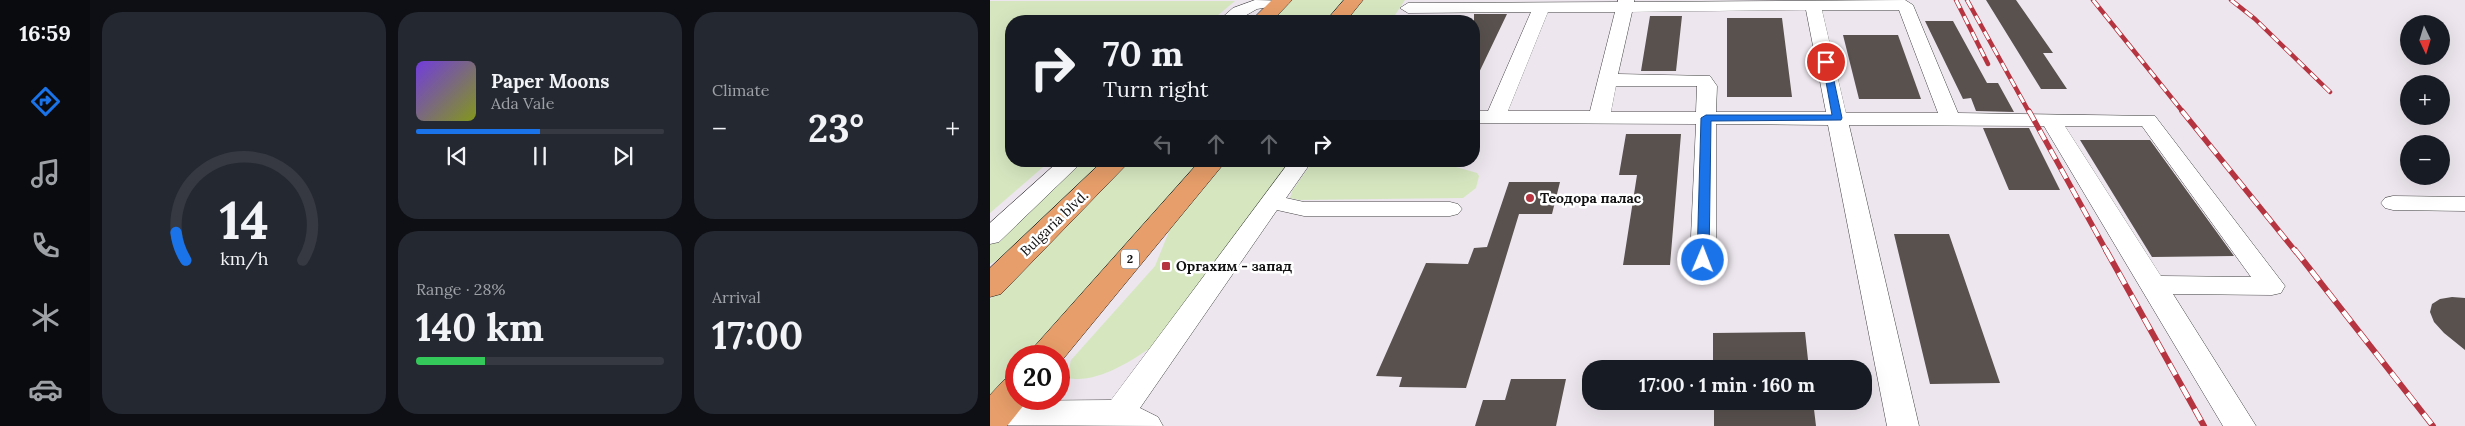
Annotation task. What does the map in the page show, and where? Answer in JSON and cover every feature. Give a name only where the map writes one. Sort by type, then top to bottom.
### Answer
[{"type":"highway","points":[[1341,15],[1354,0]]},
{"type":"highway","points":[[1267,15],[1282,1]]},
{"type":"highway","name":"Bulgaria blvd.","points":[[990,286],[1112,167]]},
{"type":"highway","name":"2","points":[[1055,345],[1209,167]]},
{"type":"street","points":[[1233,15],[1239,10],[1251,6],[1282,1]]},
{"type":"street","points":[[1599,118],[1626,3]]},
{"type":"street","points":[[1407,10],[1456,4],[1542,6],[1626,3],[1767,3],[1813,6],[1905,5],[1950,119]]},
{"type":"street","points":[[1495,117],[1542,6]]},
{"type":"street","points":[[1813,6],[1903,426]]},
{"type":"street","points":[[1609,80],[1703,80],[1707,86],[1703,260]]},
{"type":"street","points":[[1480,117],[2148,120],[2272,286],[2153,285]]},
{"type":"street","points":[[2051,120],[2240,426]]},
{"type":"street","points":[[990,236],[1065,167]]},
{"type":"street","points":[[1119,412],[1297,167]]},
{"type":"street","points":[[2393,203],[2465,204]]},
{"type":"street","points":[[1001,408],[1119,412],[1147,426]]},
{"type":"lane","points":[[1272,202],[1304,209],[1450,208]]},
{"type":"shaded area","points":[[990,0],[2465,0],[2465,426],[990,426]]},
{"type":"green space","points":[[1289,0],[1344,0],[1330,15],[1274,15]]},
{"type":"green space","points":[[1362,0],[1405,0],[1395,15],[1349,15]]},
{"type":"green space","points":[[990,1],[1235,1],[1218,15],[1005,15],[1005,167],[1043,167],[990,213]]},
{"type":"green space","points":[[1069,167],[1099,167],[1008,254],[990,264],[990,239]]},
{"type":"green space","points":[[1122,167],[1196,167],[1040,345],[1005,345],[1005,384],[990,401],[990,299]]},
{"type":"green space","points":[[1220,167],[1287,167],[1153,346],[1134,359],[1101,375],[1089,378],[1070,378],[1071,360],[1155,266],[1172,224]]},
{"type":"green space","points":[[1309,167],[1456,167],[1477,173],[1479,176],[1476,188],[1463,198],[1299,200],[1290,198],[1292,191]]},
{"type":"building","points":[[1986,0],[2016,0],[2053,53],[2043,53],[2067,89],[2041,89]]},
{"type":"building","points":[[1507,14],[1480,70],[1480,15],[1474,15]]},
{"type":"building","points":[[1650,16],[1682,16],[1676,71],[1641,71]]},
{"type":"building","points":[[1727,18],[1782,18],[1792,97],[1727,97]]},
{"type":"building","points":[[1925,21],[1953,21],[1987,83],[1998,83],[2014,112],[1976,111],[1971,98],[1963,99]]},
{"type":"building","points":[[1843,35],[1898,35],[1921,99],[1859,99]]},
{"type":"building","points":[[1983,128],[2029,128],[2060,190],[2009,190]]},
{"type":"building","points":[[1626,134],[1681,134],[1670,265],[1623,265],[1637,175],[1619,175]]},
{"type":"building","points":[[2080,140],[2150,140],[2234,256],[2152,257]]},
{"type":"building","points":[[1509,182],[1560,182],[1552,214],[1519,214],[1466,388],[1399,387],[1402,377],[1376,376],[1426,263],[1468,264],[1474,248],[1487,247]]},
{"type":"building","points":[[1894,234],[1949,234],[2000,383],[1930,384]]},
{"type":"building","points":[[2452,297],[2465,298],[2465,350],[2444,333],[2434,322],[2430,312],[2432,304],[2440,299]]},
{"type":"building","points":[[1805,332],[1808,360],[1713,360],[1713,333]]},
{"type":"building","points":[[1511,379],[1566,379],[1556,426],[1475,426],[1483,400],[1505,400]]},
{"type":"building","points":[[1714,410],[1814,410],[1816,426],[1714,426]]},
{"type":"railway","points":[[1956,0],[1988,64]]},
{"type":"railway","points":[[1967,0],[2029,112]]},
{"type":"railway","points":[[2093,0],[2183,112]]},
{"type":"railway","points":[[2231,0],[2255,19],[2330,92]]},
{"type":"railway","points":[[2029,111],[2107,252]]},
{"type":"railway","points":[[2182,111],[2296,252]]},
{"type":"railway","points":[[2106,250],[2204,426]]},
{"type":"railway","points":[[2295,250],[2433,426]]},
{"type":"place","name":"Теодора палас","points":[[1530,198]]},
{"type":"place","name":"Оргахим - запад","points":[[1166,266]]},
{"type":"route","points":[[1703,260],[1706,118],[1838,118],[1826,62]]}]
